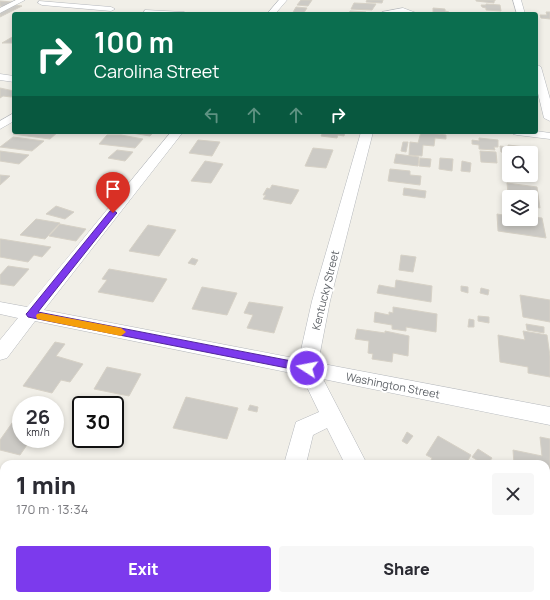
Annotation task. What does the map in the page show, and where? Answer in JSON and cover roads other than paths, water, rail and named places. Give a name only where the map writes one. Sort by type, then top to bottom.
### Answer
[{"type":"street","points":[[0,11],[21,0]]},
{"type":"street","points":[[60,12],[81,0]]},
{"type":"street","points":[[273,12],[283,0]]},
{"type":"street","points":[[403,10],[405,0]]},
{"type":"street","points":[[517,0],[520,12]]},
{"type":"street","points":[[34,7],[46,1],[71,5],[114,7],[105,12]]},
{"type":"street","points":[[394,12],[403,10],[409,12]]},
{"type":"street","points":[[538,75],[550,118]]},
{"type":"street","points":[[0,77],[12,78]]},
{"type":"street","points":[[0,126],[12,117]]},
{"type":"street","points":[[0,353],[175,134]]},
{"type":"street","name":"Kentucky Street","points":[[307,368],[321,301],[366,134]]},
{"type":"street","points":[[534,134],[550,136]]},
{"type":"street","name":"Washington Street","points":[[0,308],[550,416]]},
{"type":"street","points":[[307,368],[330,416],[354,460]]},
{"type":"street","points":[[296,460],[304,429],[330,416]]}]
